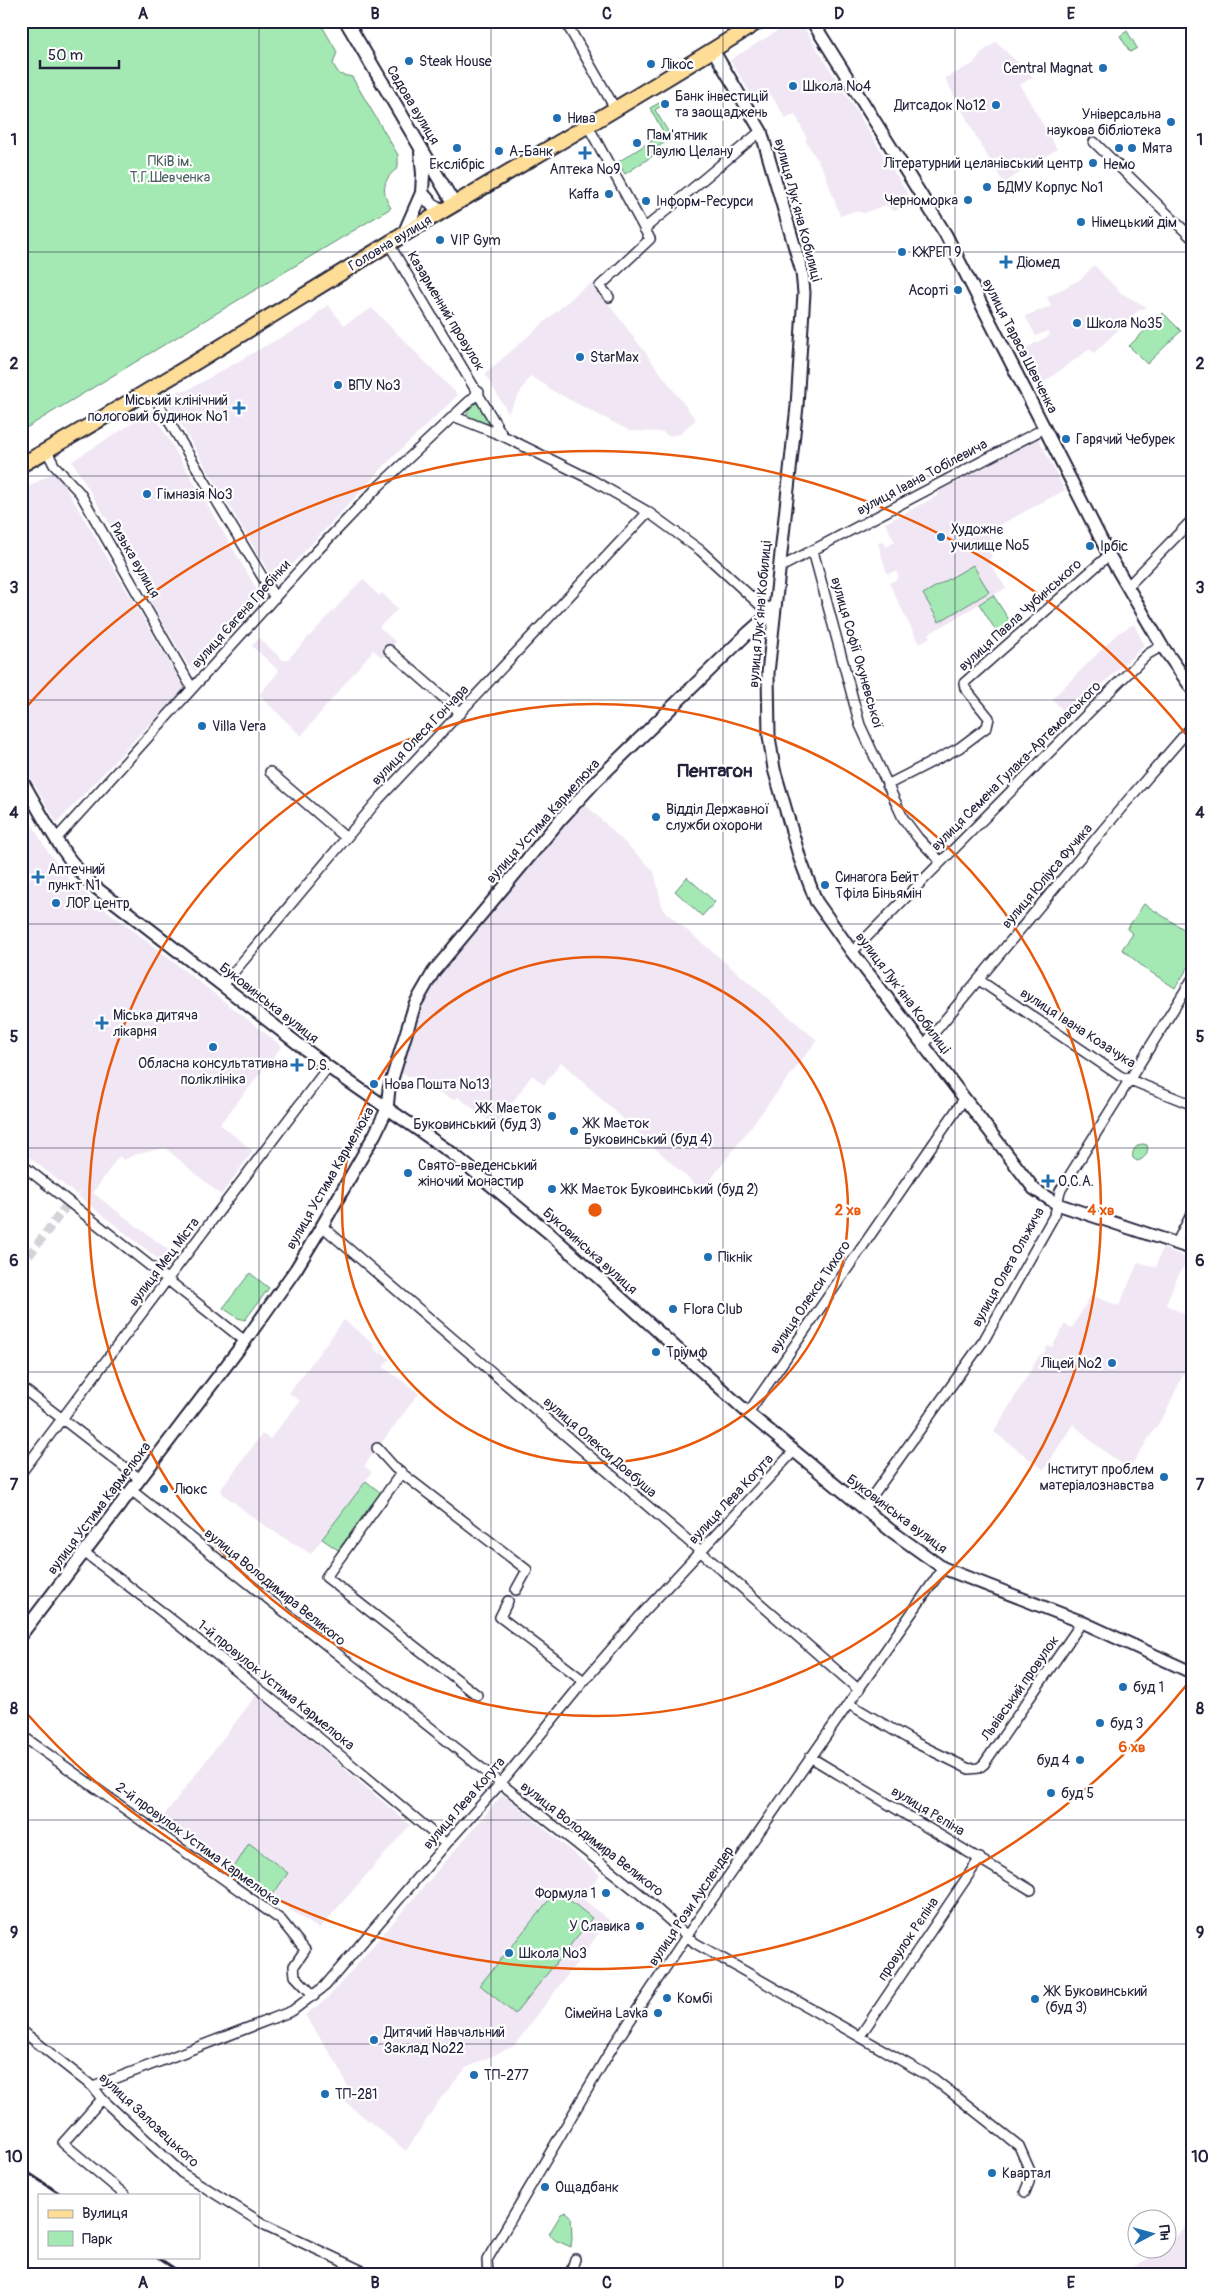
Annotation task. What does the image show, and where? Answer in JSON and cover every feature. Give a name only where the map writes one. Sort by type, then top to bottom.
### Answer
[{"type":"main road","name":"Садова вулиця","points":[[346,21],[420,145],[450,207]]},
{"type":"main road","name":"Головна вулиця","points":[[21,465],[150,390],[404,234],[616,110],[758,21]]},
{"type":"main road","points":[[404,234],[422,193],[423,174],[420,145]]},
{"type":"main road","points":[[422,193],[434,207],[450,207]]},
{"type":"street","points":[[565,21],[616,110]]},
{"type":"street","name":"вулиця Тараса Шевченка","points":[[812,21],[946,235],[1109,555],[1162,646],[1193,690]]},
{"type":"street","name":"вулиця Лукʼяна Кобилиці","points":[[713,50],[761,131],[802,272],[804,293],[797,406],[768,673],[769,736],[774,769],[805,876],[816,901],[852,952],[1034,1189],[1057,1204],[1177,1242],[1193,1249]]},
{"type":"street","points":[[588,126],[650,239],[600,286],[609,297]]},
{"type":"street","points":[[644,229],[761,131]]},
{"type":"street","points":[[1094,142],[1193,239]]},
{"type":"street","name":"Казарменний провулок","points":[[389,244],[479,392],[503,436]]},
{"type":"street","points":[[150,390],[275,598]]},
{"type":"street","name":"вулиця Євгена Гребінки","points":[[56,838],[377,488],[479,392]]},
{"type":"street","points":[[453,416],[503,436],[592,480],[648,512],[700,550],[760,605],[775,609]]},
{"type":"street","name":"вулиця Івана Тобілевича","points":[[779,568],[1045,428]]},
{"type":"street","name":"Ризька вулиця","points":[[47,451],[54,465],[80,493],[192,688]]},
{"type":"street","name":"вулиця Олеся Гончара","points":[[223,985],[379,798],[648,512]]},
{"type":"street","points":[[1128,586],[1193,518]]},
{"type":"street","name":"вулиця Софії Окуневської","points":[[813,551],[860,725],[903,818],[918,838],[941,862]]},
{"type":"street","name":"вулиця Павла Чубинського","points":[[887,784],[959,748],[987,727],[988,718],[965,688],[964,683],[1109,555]]},
{"type":"street","name":"вулиця Устима Кармелюка","points":[[21,1635],[245,1341],[296,1269],[375,1134],[387,1109],[389,1089],[415,1004],[434,971],[521,865],[594,783],[775,609]]},
{"type":"street","name":"вулиця Семена Гулака-Артемовського","points":[[852,952],[1117,684],[1148,654],[1162,646]]},
{"type":"street","points":[[389,650],[461,713]]},
{"type":"street","name":"вулиця Юліуса Фучика","points":[[924,1045],[1164,757],[1193,725]]},
{"type":"street","points":[[270,772],[345,837]]},
{"type":"street","name":"Буковинська вулиця","points":[[21,778],[67,857],[87,880],[328,1067],[453,1154],[540,1226],[748,1412],[863,1509],[943,1568],[1082,1622],[1193,1673]]},
{"type":"street","name":"вулиця Олега Ольжича","points":[[863,1509],[984,1340],[1055,1214],[1060,1191],[1128,1079],[1193,978]]},
{"type":"street","name":"вулиця Івана Козачука","points":[[979,980],[1120,1076],[1193,1104]]},
{"type":"street","name":"вулиця Мец Міста","points":[[21,1473],[328,1067]]},
{"type":"street","name":"вулиця Олекси Тихого","points":[[748,1412],[964,1099]]},
{"type":"street","points":[[21,1164],[245,1341]]},
{"type":"street","points":[[1177,1242],[1193,1211]]},
{"type":"street","name":"вулиця Олекси Довбуша","points":[[322,1226],[859,1690]]},
{"type":"street","points":[[21,1387],[140,1479]]},
{"type":"street","points":[[377,1448],[385,1459],[527,1570],[516,1590]]},
{"type":"street","name":"вулиця Лева Когута","points":[[93,2087],[292,2011],[314,1996],[369,1936],[446,1844],[500,1784],[584,1681],[700,1551],[794,1451]]},
{"type":"street","points":[[402,1472],[326,1577],[477,1695]]},
{"type":"street","name":"вулиця Володимира Великого","points":[[131,1490],[640,1894],[688,1934],[695,1943],[934,2079],[1019,2146],[1030,2170],[1029,2182],[1025,2192]]},
{"type":"street","name":"1-й провулок Устима Кармелюка","points":[[84,1553],[158,1608],[291,1713],[446,1844]]},
{"type":"street","name":"вулиця Рози Ауслендер","points":[[488,2275],[488,2260],[613,2046],[810,1757],[859,1690],[943,1568]]},
{"type":"street","points":[[508,1601],[500,1617],[584,1681]]},
{"type":"street","name":"Львівський провулок","points":[[848,1704],[914,1742],[969,1769],[979,1768],[984,1764],[1082,1622]]},
{"type":"street","name":"2-й провулок Устима Кармелюка","points":[[21,1736],[281,1920],[305,1950],[294,1966],[296,1976],[314,1996]]},
{"type":"street","name":"вулиця Рєпіна","points":[[810,1757],[1031,1890]]},
{"type":"street","name":"провулок Рєпіна","points":[[860,2036],[980,1858]]},
{"type":"street","name":"вулиця Залозецького","points":[[21,2030],[93,2087],[102,2099],[182,2173],[265,2225],[371,2275]]},
{"type":"street","points":[[102,2099],[63,2143],[124,2194]]},
{"type":"street","points":[[570,2275],[575,2259]]},
{"type":"shaded area","name":"Школа №4","points":[[793,21],[800,21],[913,202],[894,211],[885,205],[865,213],[855,211],[840,216],[824,171],[805,140],[807,139],[795,114],[786,119],[771,95],[757,104],[730,60]]},
{"type":"shaded area","name":"Дитсадок №12","points":[[996,42],[1033,77],[1020,85],[1057,149],[1004,183],[981,146],[945,78],[973,64],[982,52]]},
{"type":"shaded area","name":"Школа №35","points":[[1094,265],[1121,293],[1147,307],[1138,311],[1094,353],[1090,349],[1037,387],[1019,352],[1050,335],[1048,331],[1036,336],[1025,316],[1051,306],[1047,297],[1081,279]]},
{"type":"shaded area","points":[[593,283],[696,420],[682,431],[682,434],[668,436],[663,432],[630,431],[547,388],[547,386],[530,376],[508,413],[485,374],[582,289]]},
{"type":"shaded area","points":[[328,305],[344,325],[372,308],[458,395],[389,461],[275,583],[168,403],[180,390],[186,391],[312,321],[318,312]]},
{"type":"shaded area","points":[[152,411],[262,598],[195,672],[188,665],[148,598],[152,595],[72,461]]},
{"type":"shaded area","name":"Художнє училище №5","points":[[1038,438],[1065,490],[987,532],[994,545],[987,549],[992,557],[988,560],[1006,588],[929,634],[930,637],[919,644],[889,583],[899,578],[896,571],[887,574],[878,543],[884,541],[886,547],[895,542],[885,523],[939,495],[937,491]]},
{"type":"shaded area","points":[[56,471],[185,689],[57,823],[21,762],[21,491]]},
{"type":"shaded area","points":[[363,579],[379,596],[382,593],[398,609],[379,627],[396,642],[383,658],[373,650],[301,736],[259,695],[279,671],[252,646],[259,638],[283,660],[287,660]]},
{"type":"shaded area","points":[[1134,624],[1143,642],[1143,647],[1097,689],[1070,718],[1052,699],[1118,633]]},
{"type":"shaded area","points":[[580,799],[654,871],[663,910],[817,1040],[702,1191],[561,1062],[544,1085],[532,1075],[496,1126],[458,1097],[454,1100],[412,1077],[395,1071],[416,1005],[435,972]]},
{"type":"shaded area","points":[[21,805],[47,850],[73,884],[282,1046],[220,1124],[253,1151],[221,1195],[165,1148],[134,1155],[124,1160],[119,1156],[93,1193],[175,1255],[167,1266],[78,1196],[81,1191],[77,1195],[21,1151]]},
{"type":"shaded area","name":"Ліцей №2","points":[[1162,1248],[1188,1258],[1176,1280],[1166,1305],[1193,1318],[1191,1335],[1193,1353],[1166,1412],[1129,1469],[1096,1445],[1073,1424],[1044,1470],[994,1432],[1039,1356],[1043,1354],[1048,1346],[1052,1347],[1065,1324],[1072,1328],[1091,1295],[1119,1306],[1138,1262],[1156,1267]]},
{"type":"shaded area","points":[[344,1320],[375,1345],[373,1347],[380,1354],[382,1352],[390,1359],[383,1367],[419,1393],[364,1466],[372,1472],[311,1554],[263,1525],[223,1494],[221,1489],[262,1434],[270,1439],[300,1401],[289,1393]]},
{"type":"shaded area","points":[[257,1694],[410,1825],[319,1929],[159,1822]]},
{"type":"shaded area","name":"Школа №3","points":[[503,1794],[600,1875],[583,1899],[609,1920],[514,2046],[466,2068],[441,2098],[406,2151],[344,2101],[349,2092],[339,2067],[305,2015],[328,1998]]},
{"type":"shaded area","points":[[1193,2218],[1193,2275],[1120,2275],[1149,2258],[1176,2258],[1176,2237]]},
{"type":"green space","name":"ПКіВ ім. Т.Г.Шевченка","points":[[21,21],[319,21],[337,52],[333,64],[339,74],[352,77],[398,155],[398,168],[389,177],[385,187],[386,197],[391,208],[21,431]]},
{"type":"green space","points":[[1127,31],[1137,48],[1130,52],[1120,36]]},
{"type":"green space","points":[[659,103],[661,106],[655,110],[672,138],[651,151],[654,155],[625,174],[618,162],[664,133],[650,108]]},
{"type":"green space","points":[[1163,313],[1181,331],[1147,364],[1129,346]]},
{"type":"green space","points":[[475,403],[479,403],[490,425],[468,417],[467,411]]},
{"type":"green space","points":[[973,565],[989,592],[939,622],[923,594]]},
{"type":"green space","points":[[993,595],[1013,626],[1000,637],[979,604]]},
{"type":"green space","points":[[687,877],[715,902],[702,916],[675,891]]},
{"type":"green space","points":[[1144,904],[1193,935],[1193,960],[1175,988],[1143,967],[1122,949],[1133,934],[1127,929]]},
{"type":"green space","points":[[1143,1144],[1147,1145],[1147,1153],[1142,1159],[1137,1161],[1133,1158],[1134,1150]]},
{"type":"green space","points":[[250,1273],[269,1288],[245,1320],[238,1318],[223,1308]]},
{"type":"green space","points":[[366,1481],[381,1493],[338,1550],[322,1539]]},
{"type":"green space","points":[[249,1843],[288,1873],[271,1897],[232,1871]]},
{"type":"green space","points":[[557,1890],[592,1918],[515,2014],[480,1985]]},
{"type":"green space","points":[[566,2212],[571,2216],[571,2247],[555,2240],[549,2234],[561,2214]]},
{"type":"waterway","points":[[1188,2275],[1193,2272]]},
{"type":"tunnel","points":[[21,1266],[69,1202]]},
{"type":"railway","points":[[21,2168],[60,2194]]},
{"type":"railway","points":[[158,2258],[184,2275]]},
{"type":"place","name":"Steak House","points":[[409,61]]},
{"type":"place","name":"Лікос","points":[[651,64]]},
{"type":"place","name":"Central Magnat","points":[[1103,68]]},
{"type":"place","name":"Школа №4","points":[[793,86]]},
{"type":"place","name":"Банк інвестицій та заощаджень","points":[[665,104]]},
{"type":"place","name":"Дитсадок №12","points":[[996,105]]},
{"type":"place","name":"Нива","points":[[557,118]]},
{"type":"place","name":"Універсальна наукова бібліотека","points":[[1171,122]]},
{"type":"place","name":"Пам'ятник Паулю Целану","points":[[637,143]]},
{"type":"place","name":"Екслібріс","points":[[457,148]]},
{"type":"place","name":"Немо","points":[[1119,148]]},
{"type":"place","name":"Мята","points":[[1132,148]]},
{"type":"place","name":"А-Банк","points":[[499,151]]},
{"type":"place","name":"Аптека №9","points":[[585,153]]},
{"type":"place","name":"Літературний целанівський центр","points":[[1093,163]]},
{"type":"place","name":"БДМУ Корпус №1","points":[[987,187]]},
{"type":"place","name":"Kaffa","points":[[609,194]]},
{"type":"place","name":"Черноморка","points":[[968,200]]},
{"type":"place","name":"Інформ-Ресурси","points":[[646,201]]},
{"type":"place","name":"Німецький дім","points":[[1081,222]]},
{"type":"place","name":"VIP Gym","points":[[440,240]]},
{"type":"place","name":"КЖРЕП 9","points":[[902,252]]},
{"type":"place","name":"Діомед","points":[[1006,262]]},
{"type":"place","name":"Асорті","points":[[958,290]]},
{"type":"place","name":"Школа №35","points":[[1077,323]]},
{"type":"place","name":"StarMax","points":[[580,357]]},
{"type":"place","name":"ВПУ №3","points":[[338,385]]},
{"type":"place","name":"Міський клінічний пологовий будинок №1","points":[[239,408]]},
{"type":"place","name":"Гарячий Чебурек","points":[[1066,439]]},
{"type":"place","name":"Гімназія №3","points":[[147,494]]},
{"type":"place","name":"Художнє училище №5","points":[[941,537]]},
{"type":"place","name":"Ірбіс","points":[[1090,546]]},
{"type":"place","name":"Villa Vera","points":[[202,726]]},
{"type":"place","name":"Відділ Державної служби охорони","points":[[656,817]]},
{"type":"place","name":"Аптечний пункт N1","points":[[38,877]]},
{"type":"place","name":"Синагога Бейт Тфіла Біньямін","points":[[825,885]]},
{"type":"place","name":"ЛОР центр","points":[[56,903]]},
{"type":"place","name":"Міська дитяча лікарня","points":[[102,1023]]},
{"type":"place","name":"Обласна консультативна поліклініка","points":[[213,1047]]},
{"type":"place","name":"D.S.","points":[[297,1065]]},
{"type":"place","name":"Нова Пошта №13","points":[[374,1084]]},
{"type":"place","name":"ЖК Маєток Буковинський (буд 3)","points":[[552,1116]]},
{"type":"place","name":"ЖК Маєток Буковинський (буд 4)","points":[[574,1131]]},
{"type":"place","name":"Свято-введенський жіночий монастир","points":[[408,1173]]},
{"type":"place","name":"О.С.А.","points":[[1048,1181]]},
{"type":"place","name":"ЖК Маєток Буковинський (буд 2)","points":[[552,1189]]},
{"type":"place","name":"Пікнік","points":[[708,1257]]},
{"type":"place","name":"Flora Club","points":[[673,1309]]},
{"type":"place","name":"Тріумф","points":[[656,1352]]},
{"type":"place","name":"Ліцей №2","points":[[1112,1363]]},
{"type":"place","name":"Інститут проблем матеріалознавства","points":[[1164,1477]]},
{"type":"place","name":"Люкс","points":[[164,1489]]},
{"type":"place","name":"буд 1","points":[[1123,1687]]},
{"type":"place","name":"буд 3","points":[[1100,1723]]},
{"type":"place","name":"буд 4","points":[[1080,1760]]},
{"type":"place","name":"буд 5","points":[[1051,1793]]},
{"type":"place","name":"Формула 1","points":[[606,1893]]},
{"type":"place","name":"У Славика","points":[[640,1926]]},
{"type":"place","name":"Школа №3","points":[[509,1953]]},
{"type":"place","name":"Комбі","points":[[667,1998]]},
{"type":"place","name":"ЖК Буковинський (буд 3)","points":[[1035,1999]]},
{"type":"place","name":"Сімейна Lavka","points":[[658,2013]]},
{"type":"place","name":"Дитячий Навчальний Заклад №22","points":[[374,2040]]},
{"type":"place","name":"ТП-277","points":[[474,2075]]},
{"type":"place","name":"ТП-281","points":[[325,2094]]},
{"type":"place","name":"Квартал","points":[[992,2173]]},
{"type":"place","name":"Ощадбанк","points":[[545,2187]]},
{"type":"district","name":"Пентагон","points":[[715,771]]}]
